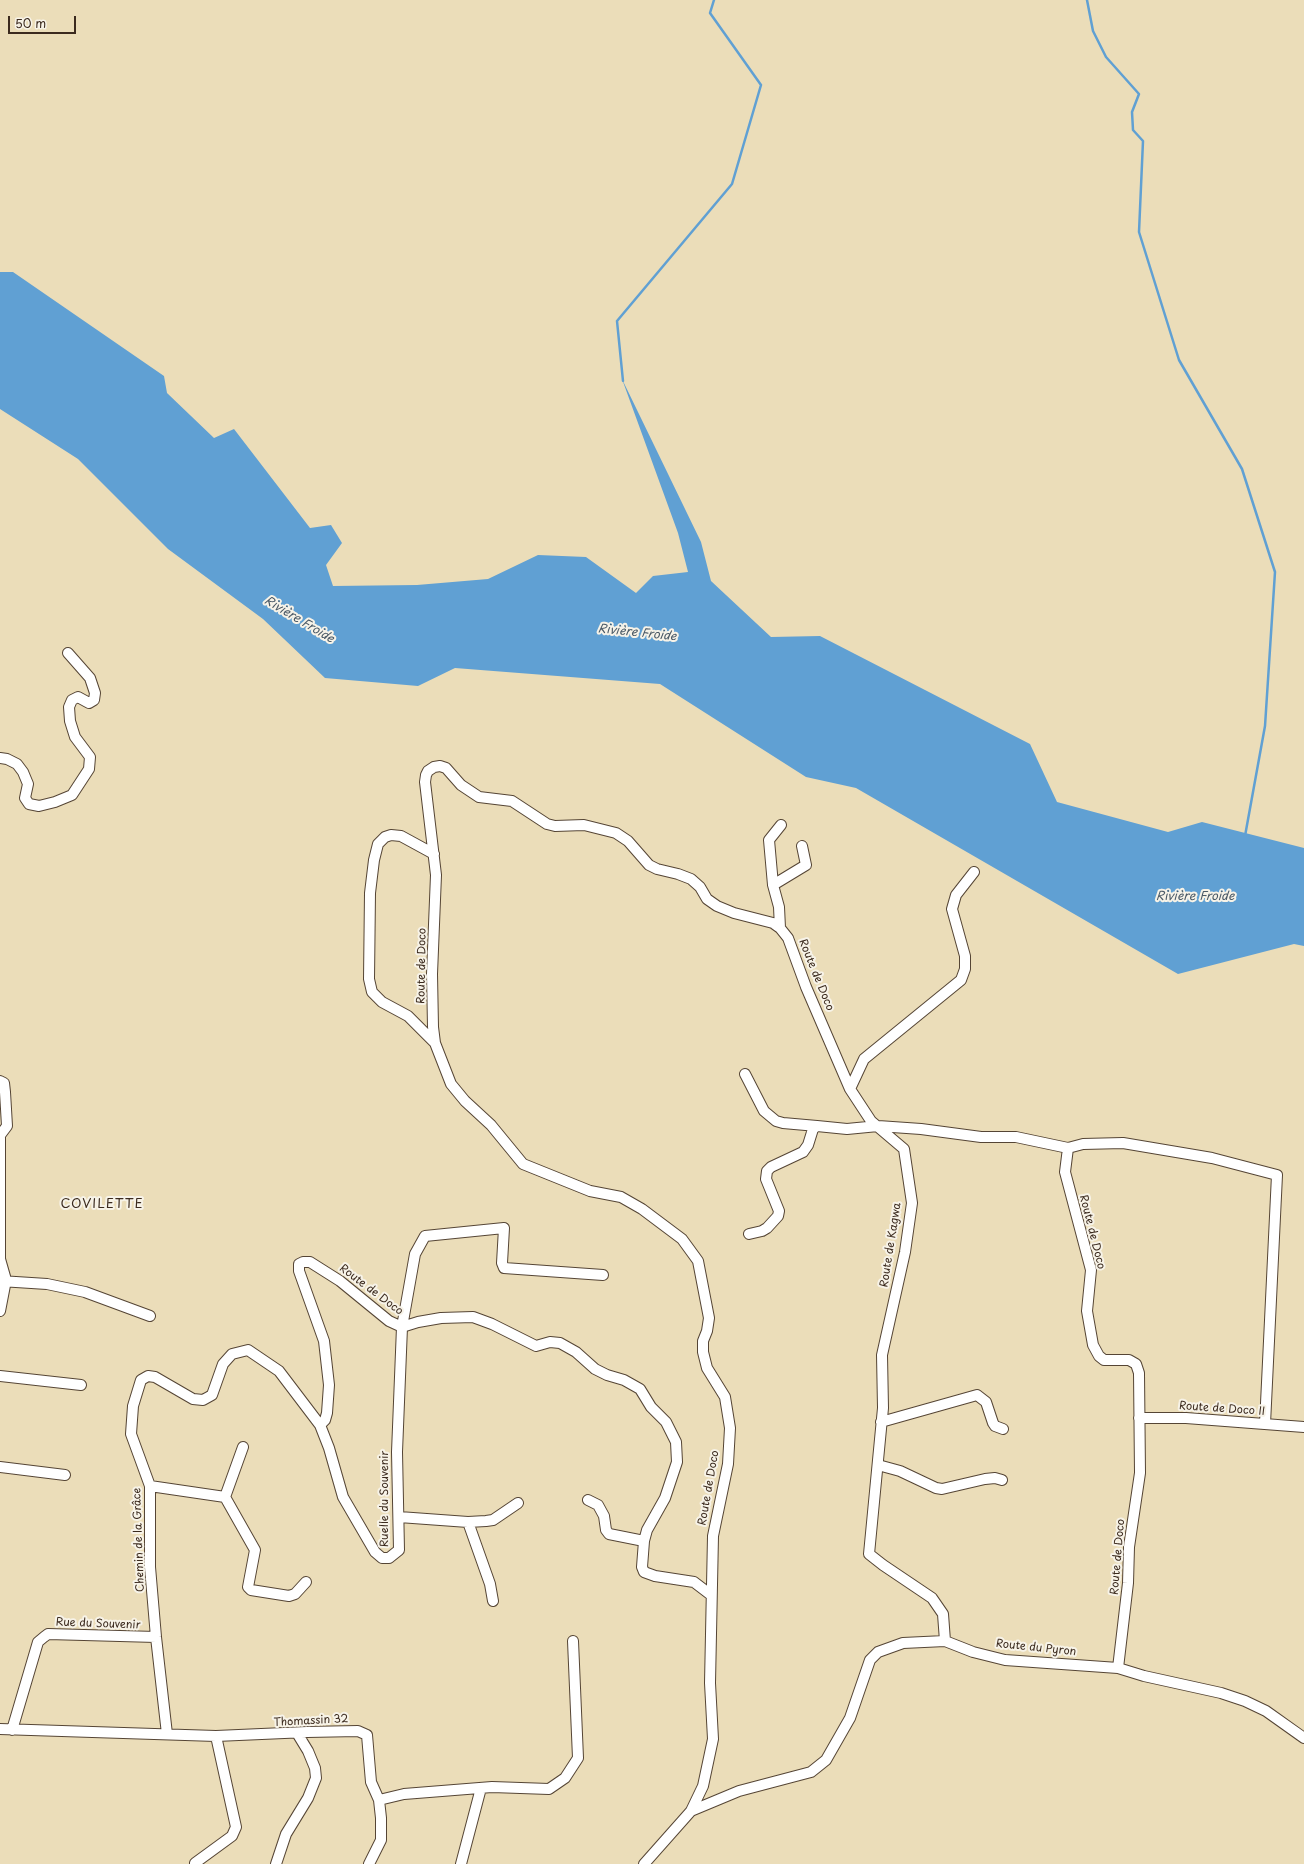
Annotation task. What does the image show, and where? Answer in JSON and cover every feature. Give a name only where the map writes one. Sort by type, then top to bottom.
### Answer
[{"type":"street","points":[[0,758],[7,759],[17,764],[23,772],[28,784],[25,798],[29,804],[38,806],[55,802],[72,795],[89,769],[90,757],[75,736],[70,721],[69,706],[72,700],[78,698],[89,703],[94,700],[95,693],[90,678],[68,653]]},
{"type":"street","name":"Route de Doco","points":[[691,1810],[703,1786],[713,1738],[710,1683],[713,1536],[728,1464],[730,1428],[724,1397],[707,1368],[703,1352],[703,1341],[709,1318],[698,1261],[682,1239],[635,1205],[621,1197],[590,1190],[523,1164],[491,1125],[465,1101],[451,1084],[435,1043],[432,974],[436,896],[434,854],[426,775],[428,771],[440,766],[446,768],[461,785],[479,797],[512,801],[547,824],[555,826],[584,825],[616,833],[628,841],[650,865],[657,869],[691,879],[700,887],[707,899],[716,906],[734,913],[773,923],[780,928],[788,938],[806,987],[850,1089]]},
{"type":"street","points":[[780,928],[779,907],[773,885],[769,840],[781,825]]},
{"type":"street","points":[[434,854],[401,836],[390,835],[384,837],[378,844],[374,860],[370,893],[369,979],[372,992],[382,1002],[408,1016],[435,1043]]},
{"type":"street","points":[[773,885],[806,865],[802,846]]},
{"type":"street","points":[[850,1089],[864,1059],[962,980],[965,969],[965,956],[952,909],[956,895],[974,872]]},
{"type":"street","points":[[745,1074],[764,1111],[776,1121],[784,1123],[847,1129],[878,1126],[921,1129],[981,1137],[1016,1137],[1068,1148],[1083,1144],[1123,1143],[1212,1158],[1277,1175],[1265,1424]]},
{"type":"street","points":[[0,1081],[4,1083],[7,1126],[0,1134],[0,1259],[3,1281],[0,1311]]},
{"type":"street","name":"Route de Kagwa","points":[[850,1089],[871,1121],[904,1149],[912,1203],[905,1252],[882,1356],[882,1422],[869,1554],[932,1598],[942,1614],[945,1641]]},
{"type":"street","points":[[749,1234],[762,1231],[767,1228],[778,1216],[779,1211],[766,1179],[767,1171],[771,1167],[803,1152],[808,1145],[813,1129],[817,1126]]},
{"type":"street","name":"Route de Doco","points":[[1068,1148],[1065,1172],[1091,1270],[1087,1311],[1093,1345],[1099,1356],[1104,1360],[1129,1360],[1136,1364],[1139,1373],[1140,1474],[1129,1547],[1128,1583],[1118,1668]]},
{"type":"street","name":"Ruelle du Souvenir","points":[[320,1425],[329,1448],[343,1496],[375,1552],[382,1558],[389,1558],[399,1550],[397,1452],[402,1327],[416,1254],[425,1236],[504,1228],[502,1263],[504,1268],[603,1276]]},
{"type":"street","name":"Route de Doco","points":[[320,1425],[325,1420],[327,1412],[330,1384],[325,1348],[299,1271],[299,1264],[310,1262],[340,1281],[389,1321],[402,1327],[418,1322],[441,1318],[473,1318],[492,1324],[536,1346],[550,1342],[560,1343],[576,1352],[595,1369],[607,1375],[624,1380],[640,1389],[652,1408],[666,1422],[676,1442],[677,1462],[664,1498],[647,1530],[644,1541],[642,1567],[644,1572],[655,1576],[694,1582],[711,1595]]},
{"type":"street","points":[[3,1281],[47,1284],[85,1292],[150,1316]]},
{"type":"street","name":"Chemin de la Grâce","points":[[167,1734],[156,1638],[150,1567],[150,1486],[131,1434],[133,1406],[141,1380],[148,1376],[155,1377],[193,1399],[203,1400],[212,1395],[223,1364],[232,1354],[248,1350],[279,1370],[320,1425]]},
{"type":"street","points":[[0,1376],[80,1385]]},
{"type":"street","points":[[882,1422],[977,1395],[986,1402],[995,1426],[1003,1429]]},
{"type":"street","name":"Route de Doco II","points":[[1139,1418],[1186,1418],[1304,1427]]},
{"type":"street","points":[[242,1447],[225,1497],[255,1550],[248,1587],[251,1590],[288,1596],[295,1594],[306,1582]]},
{"type":"street","points":[[878,1465],[900,1471],[936,1488],[942,1489],[985,1479],[995,1478],[1002,1480]]},
{"type":"street","points":[[0,1467],[65,1475]]},
{"type":"street","points":[[150,1486],[225,1497]]},
{"type":"street","points":[[588,1500],[598,1505],[604,1516],[606,1530],[609,1534],[644,1541]]},
{"type":"street","points":[[398,1517],[468,1522],[494,1520],[518,1503]]},
{"type":"street","points":[[468,1522],[490,1584],[493,1601]]},
{"type":"street","name":"Rue du Souvenir","points":[[12,1730],[38,1642],[48,1634],[156,1638]]},
{"type":"street","points":[[369,1864],[381,1840],[379,1800],[404,1794],[481,1788],[549,1789],[565,1778],[578,1758],[573,1641]]},
{"type":"street","name":"Route du Pyron","points":[[644,1864],[691,1810],[739,1791],[812,1772],[826,1760],[850,1718],[857,1702],[870,1660],[878,1652],[903,1643],[945,1641],[973,1652],[1005,1660],[1118,1668],[1144,1676],[1221,1693],[1245,1701],[1266,1711],[1304,1738]]},
{"type":"street","name":"Thomassin 32","points":[[0,1729],[216,1736],[358,1731],[367,1735],[371,1782],[379,1800]]},
{"type":"street","points":[[276,1864],[286,1834],[308,1798],[316,1778],[315,1768],[308,1751],[297,1733]]},
{"type":"street","points":[[195,1863],[232,1836],[236,1827],[216,1736]]},
{"type":"street","points":[[461,1864],[481,1788]]},
{"type":"water","name":"Rivière Froide","points":[[0,272],[13,272],[164,376],[167,393],[214,438],[234,429],[310,528],[331,525],[342,543],[326,565],[333,586],[417,585],[488,579],[538,555],[586,557],[636,593],[653,576],[688,572],[678,533],[622,379],[701,542],[711,581],[771,637],[820,636],[1030,744],[1057,802],[1168,832],[1202,822],[1304,848],[1304,946],[1294,944],[1178,974],[856,788],[806,777],[660,684],[455,668],[418,686],[325,678],[263,619],[168,549],[78,459],[0,409]]},
{"type":"waterway","points":[[623,381],[617,321],[732,184],[761,85],[710,13],[714,0]]},
{"type":"waterway","points":[[1087,0],[1093,31],[1106,57],[1139,94],[1132,112],[1133,130],[1143,141],[1139,232],[1179,360],[1242,469],[1275,572],[1265,726],[1245,836]]},
{"type":"district","name":"COVILETTE","points":[[102,1204]]}]
